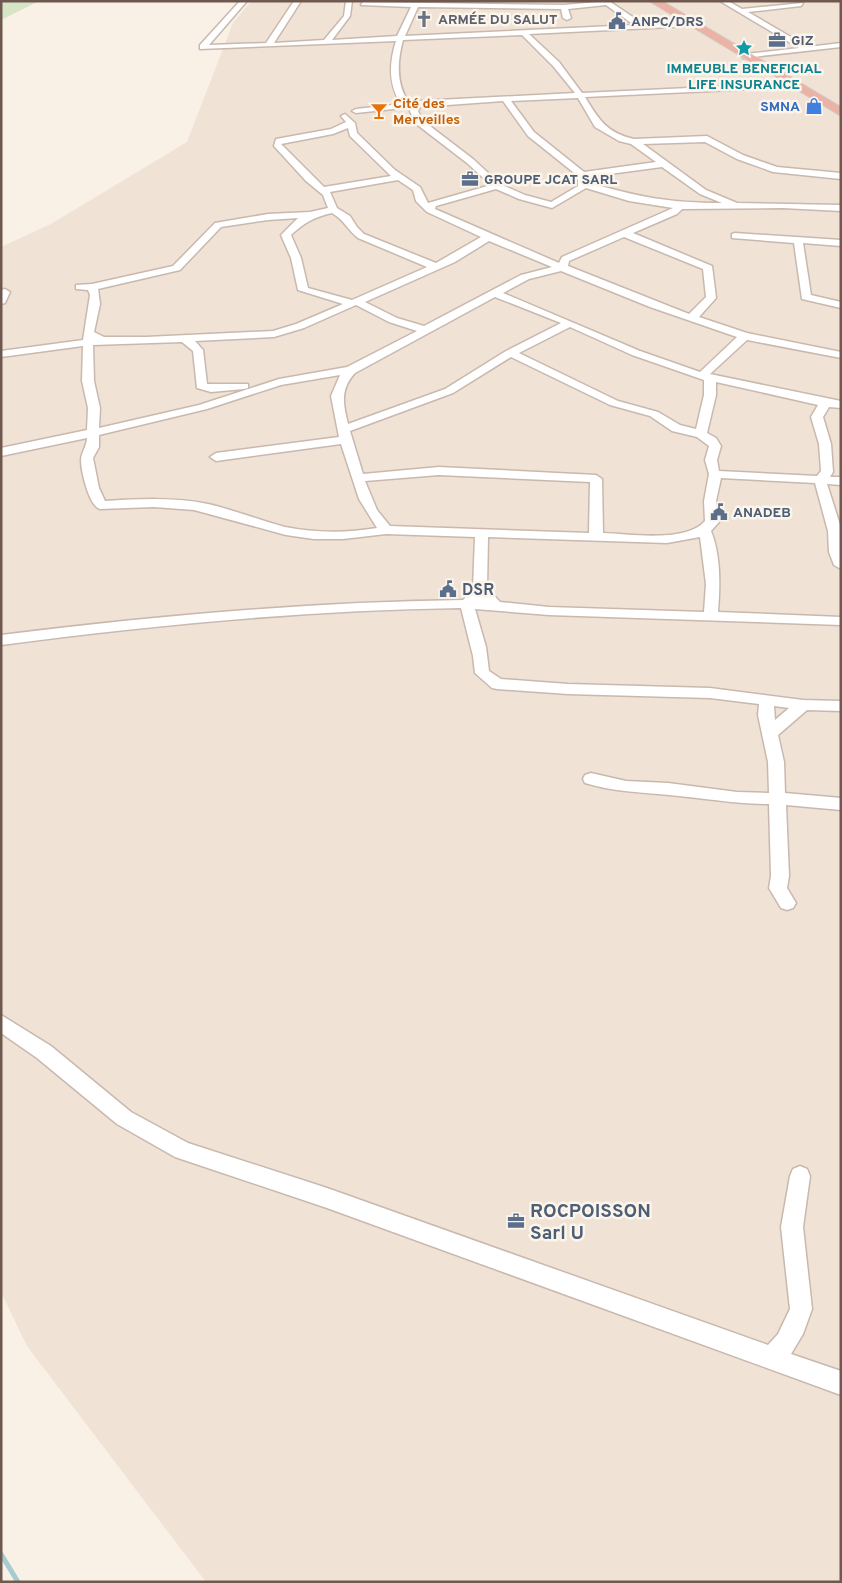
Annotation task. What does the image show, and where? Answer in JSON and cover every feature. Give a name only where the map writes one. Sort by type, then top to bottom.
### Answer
[{"type":"highway","points":[[654,1],[841,112]]},
{"type":"street","points":[[244,1],[203,47],[692,24]]},
{"type":"street","points":[[268,45],[289,17],[298,1]]},
{"type":"street","points":[[327,42],[347,16],[349,1]]},
{"type":"street","points":[[723,1],[807,49]]},
{"type":"street","points":[[363,4],[507,4],[564,7],[606,2],[642,27]]},
{"type":"street","points":[[406,105],[400,96],[394,79],[394,68],[401,38],[416,4]]},
{"type":"street","points":[[507,4],[513,32]]},
{"type":"street","points":[[742,11],[801,4]]},
{"type":"street","points":[[564,7],[567,18],[577,30]]},
{"type":"street","points":[[523,32],[556,64],[580,95],[598,125],[622,138],[634,142],[703,192],[735,205]]},
{"type":"street","points":[[746,56],[841,45]]},
{"type":"street","points":[[356,111],[418,104],[796,85]]},
{"type":"street","points":[[504,99],[531,134],[583,180],[629,198],[680,206],[735,205],[841,208]]},
{"type":"street","points":[[418,104],[414,111],[418,121],[470,161],[497,186],[522,197],[552,205],[583,180],[662,164]]},
{"type":"street","points":[[336,213],[328,194],[309,179],[277,144],[285,139],[333,130],[348,119],[353,134],[398,177],[417,189],[421,200],[430,210],[488,237],[693,318],[745,336],[841,355]]},
{"type":"street","points":[[634,142],[707,139],[740,157],[776,170],[841,176]]},
{"type":"street","points":[[324,190],[398,177]]},
{"type":"street","points":[[430,210],[432,204],[497,186]]},
{"type":"street","points":[[563,266],[565,259],[674,212],[680,206]]},
{"type":"street","points":[[80,287],[92,287],[120,279],[176,268],[218,225],[268,217],[336,213],[346,218],[353,229],[361,236],[436,267]]},
{"type":"street","points":[[310,215],[286,235],[296,258],[296,266],[303,290],[355,302],[393,320],[425,330]]},
{"type":"street","points":[[626,234],[669,253],[688,258],[708,268],[711,298],[695,312],[693,318]]},
{"type":"street","points":[[735,236],[841,244]]},
{"type":"street","points":[[1,342],[1,353],[88,338],[104,340],[186,339],[274,334],[300,326],[436,267],[472,250],[488,237]]},
{"type":"street","points":[[798,240],[806,297],[841,306]]},
{"type":"street","points":[[338,390],[352,370],[366,359],[417,337],[425,330],[525,277],[563,266]]},
{"type":"street","points":[[92,287],[95,295],[95,304],[88,338],[88,381],[94,408],[93,447],[87,458],[93,488],[100,505],[168,504],[206,508],[243,516],[273,528],[321,536],[386,530],[667,539],[705,531],[712,522],[710,501],[715,474],[711,468],[715,446],[712,440],[701,434],[676,428],[654,414],[614,403],[510,353]]},
{"type":"street","points":[[495,293],[636,353],[706,377],[841,405]]},
{"type":"street","points":[[216,458],[345,435],[449,391],[510,353],[570,324]]},
{"type":"street","points":[[198,350],[214,340],[226,336]]},
{"type":"street","points":[[706,377],[745,336]]},
{"type":"street","points":[[186,339],[198,350],[201,386],[211,389],[279,382],[352,370]]},
{"type":"street","points":[[317,376],[332,383],[338,390],[339,408],[357,478],[377,523],[386,530]]},
{"type":"street","points":[[701,434],[710,395],[706,377]]},
{"type":"street","points":[[1,452],[93,434],[203,407],[279,382]]},
{"type":"street","points":[[820,480],[827,472],[827,465],[824,436],[817,417],[822,406],[827,403]]},
{"type":"street","points":[[357,478],[439,471],[596,479],[596,536]]},
{"type":"street","points":[[715,474],[841,481]]},
{"type":"street","points":[[820,480],[835,531],[836,552],[841,565]]},
{"type":"street","points":[[705,531],[709,543],[713,584],[711,617]]},
{"type":"street","points":[[482,533],[480,588],[468,604],[470,620],[483,662],[482,673],[497,684],[568,689],[710,693],[803,705],[841,706]]},
{"type":"street","points":[[480,588],[497,607]]},
{"type":"street","points":[[1,640],[155,622],[386,605],[468,604],[711,617],[841,621]]},
{"type":"street","points":[[767,701],[766,715],[776,762],[780,876],[778,888],[787,903]]},
{"type":"street","points":[[770,732],[803,705]]},
{"type":"street","points":[[591,779],[608,785],[626,787],[668,788],[737,798],[803,799],[841,804]]},
{"type":"street","points":[[1,1023],[44,1052],[124,1118],[182,1150],[327,1198],[841,1383]]},
{"type":"street","points":[[772,1358],[786,1342],[795,1326],[801,1308],[792,1228],[800,1176]]},
{"type":"shaded area","points":[[251,1],[841,1],[841,1582],[206,1582],[27,1346],[1,1292],[1,247],[51,224],[187,142],[233,23]]},
{"type":"green space","points":[[1,1],[39,1],[1,20]]},
{"type":"waterway","points":[[1,1554],[18,1582]]},
{"type":"place","name":"ARMÉE DU SALUT","points":[[424,19]]},
{"type":"place","name":"ANPC/DRS","points":[[617,21]]},
{"type":"place","name":"GIZ","points":[[777,40]]},
{"type":"place","name":"IMMEUBLE BENEFICIAL LIFE INSURANCE","points":[[744,48]]},
{"type":"place","name":"SMNA","points":[[814,106]]},
{"type":"place","name":"Cité des Merveilles","points":[[379,111]]},
{"type":"place","name":"GROUPE JCAT SARL","points":[[470,179]]},
{"type":"place","name":"ANADEB","points":[[719,512]]},
{"type":"place","name":"DSR","points":[[448,589]]},
{"type":"place","name":"ROCPOISSON Sarl U","points":[[516,1221]]}]
